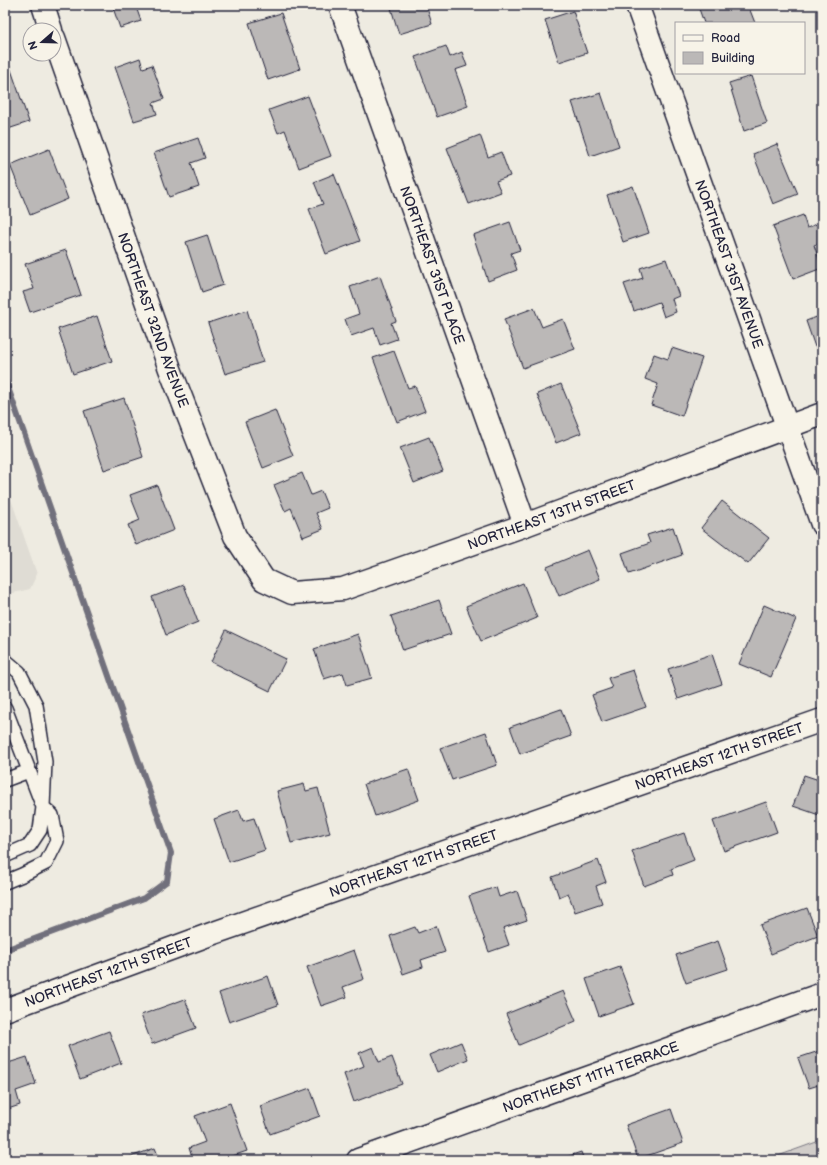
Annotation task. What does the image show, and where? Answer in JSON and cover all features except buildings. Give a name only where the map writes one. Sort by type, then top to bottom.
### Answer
[{"type":"street","points":[[43,5],[48,22]]},
{"type":"street","name":"NORTHEAST 31ST PLACE","points":[[340,5],[525,525]]},
{"type":"street","name":"NORTHEAST 31ST AVENUE","points":[[637,5],[822,524]]},
{"type":"street","name":"NORTHEAST 32ND AVENUE","points":[[62,61],[170,369],[235,536],[264,580],[278,586]]},
{"type":"street","name":"NORTHEAST 13TH STREET","points":[[278,586],[292,593],[343,589],[525,525],[822,414]]},
{"type":"street","name":"NORTHEAST 12TH STREET","points":[[5,1010],[219,931],[822,720]]},
{"type":"street","name":"NORTHEAST 11TH TERRACE","points":[[358,1160],[822,994]]},
{"type":"lane","points":[[5,660],[19,672],[36,705],[45,762],[43,807],[40,830],[30,845],[5,856]]},
{"type":"lane","points":[[5,708],[43,807],[52,815],[57,841],[46,863],[5,882]]},
{"type":"lane","points":[[5,780],[30,771]]},
{"type":"shaded area","points":[[5,482],[37,574],[30,589],[5,595]]},
{"type":"shaded area","points":[[822,1140],[822,1160],[767,1160]]},
{"type":"waterway","points":[[5,379],[171,853],[167,881],[144,898],[5,950]]}]
